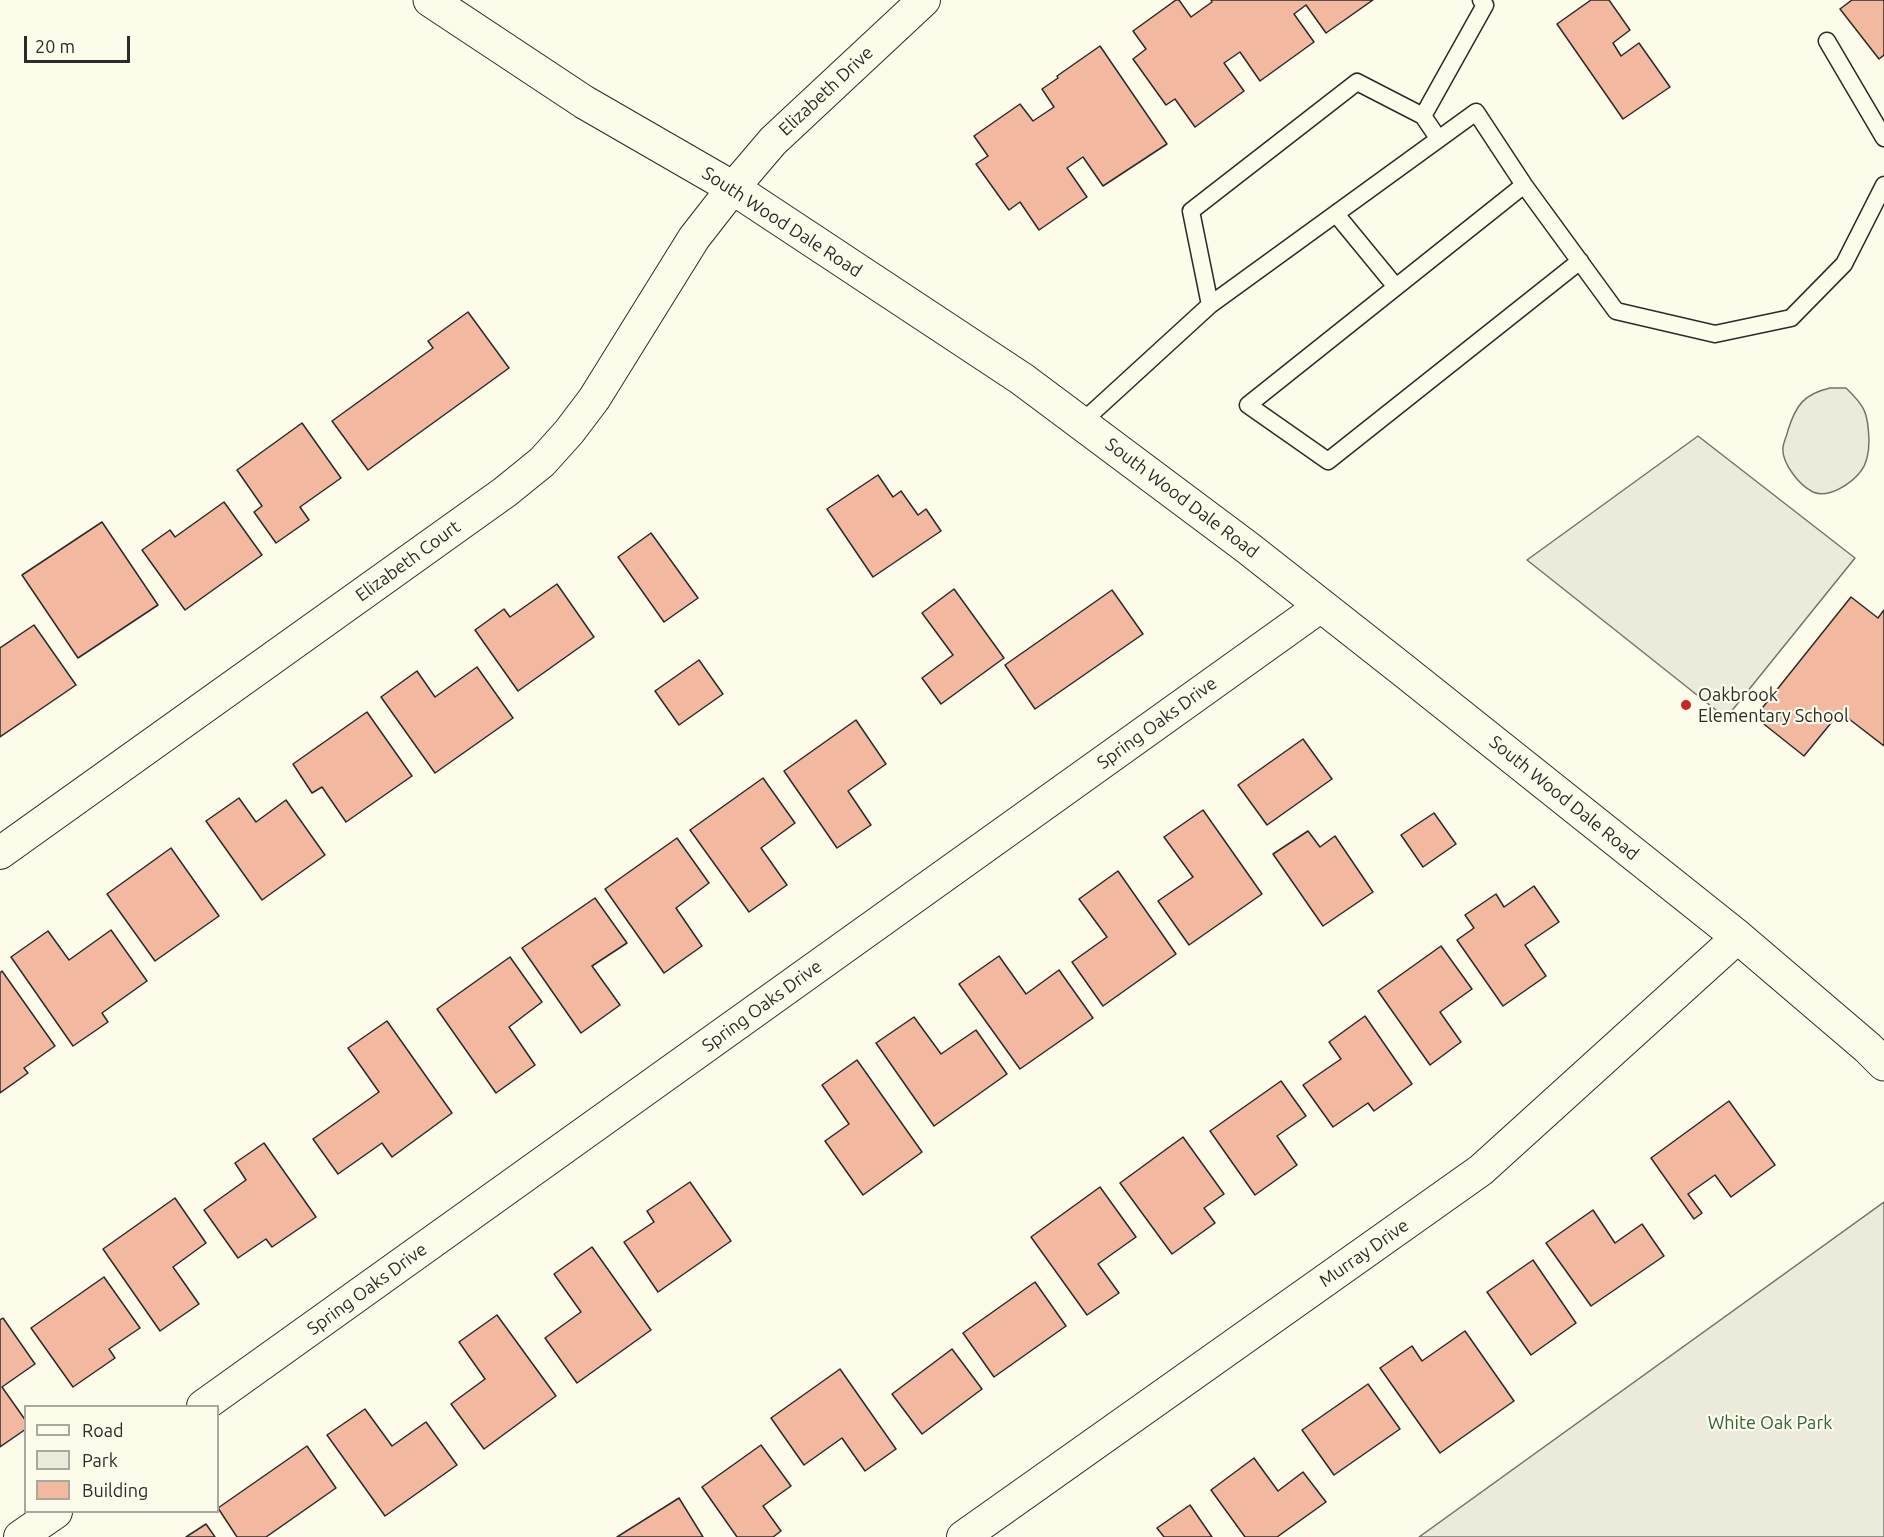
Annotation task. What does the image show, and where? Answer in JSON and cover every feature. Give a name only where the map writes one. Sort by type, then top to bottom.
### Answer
[{"type":"main road","name":"South Wood Dale Road","points":[[430,0],[584,102],[733,188],[1022,379],[1248,548],[1738,937],[1884,1064]]},
{"type":"street","name":"Elizabeth Drive","points":[[733,188],[773,141],[924,0]]},
{"type":"street","name":"Elizabeth Court","points":[[0,852],[496,499],[542,462],[594,399],[694,238],[733,188]]},
{"type":"street","name":"Spring Oaks Drive","points":[[206,1405],[1321,606]]},
{"type":"street","name":"Murray Drive","points":[[963,1537],[1481,1170],[1738,937]]},
{"type":"street","points":[[21,1537],[55,1513]]},
{"type":"lane","points":[[1423,116],[1486,2]]},
{"type":"lane","points":[[1827,41],[1884,138]]},
{"type":"lane","points":[[1210,304],[1191,211],[1357,82],[1423,116],[1438,138]]},
{"type":"lane","points":[[1082,423],[1210,304],[1476,112],[1524,185],[1616,311],[1715,334],[1791,318],[1844,264],[1884,185]]},
{"type":"lane","points":[[1524,185],[1248,405],[1328,461],[1580,261]]},
{"type":"lane","points":[[1336,214],[1396,287]]},
{"type":"green space","points":[[1830,388],[1846,388],[1862,406],[1868,424],[1869,448],[1867,460],[1857,476],[1840,489],[1819,494],[1807,488],[1795,477],[1784,458],[1783,446],[1794,414],[1802,402],[1807,397]]},
{"type":"green space","name":"White Oak Park","points":[[1884,1202],[1884,1537],[1419,1537]]},
{"type":"shaded area","points":[[1698,436],[1855,558],[1726,718],[1527,560]]},
{"type":"building","points":[[1179,0],[1191,17],[1212,2],[1211,0],[1373,0],[1326,33],[1306,5],[1294,14],[1314,42],[1260,81],[1240,52],[1224,63],[1244,91],[1195,127],[1175,99],[1166,105],[1133,59],[1146,49],[1133,31]]},
{"type":"building","points":[[1591,0],[1609,0],[1630,30],[1613,43],[1621,56],[1639,43],[1670,87],[1623,119],[1557,24]]},
{"type":"building","points":[[1852,0],[1884,0],[1884,55],[1879,59],[1840,9]]},
{"type":"building","points":[[1100,46],[1167,144],[1103,186],[1083,157],[1067,168],[1087,197],[1039,230],[1020,202],[1009,210],[976,164],[988,156],[974,136],[1020,104],[1033,121],[1054,107],[1042,89]]},
{"type":"building","points":[[468,312],[509,368],[368,470],[332,421],[433,348],[428,341]]},
{"type":"building","points":[[302,423],[341,478],[300,507],[309,520],[276,543],[254,512],[262,506],[237,470]]},
{"type":"building","points":[[878,475],[893,497],[901,491],[918,515],[926,509],[941,531],[873,577],[827,509]]},
{"type":"building","points":[[224,502],[262,555],[185,610],[142,550],[170,530],[175,537]]},
{"type":"building","points":[[102,522],[158,605],[78,658],[22,575]]},
{"type":"building","points":[[651,533],[698,598],[664,622],[618,557]]},
{"type":"building","points":[[557,584],[594,637],[518,691],[475,630],[504,609],[510,617]]},
{"type":"building","points":[[954,589],[1004,658],[941,704],[922,678],[953,655],[922,613]]},
{"type":"building","points":[[1112,590],[1143,634],[1035,709],[1005,665]]},
{"type":"building","points":[[1851,597],[1878,618],[1884,610],[1884,746],[1840,712],[1804,756],[1755,717]]},
{"type":"building","points":[[34,625],[76,685],[0,737],[0,648]]},
{"type":"building","points":[[699,660],[723,694],[679,725],[655,691]]},
{"type":"building","points":[[477,667],[513,718],[435,773],[381,697],[417,671],[435,697]]},
{"type":"building","points":[[367,712],[412,776],[346,822],[322,787],[312,793],[293,764]]},
{"type":"building","points":[[856,720],[886,764],[848,791],[871,825],[837,848],[784,771]]},
{"type":"building","points":[[1303,739],[1332,779],[1267,825],[1238,785]]},
{"type":"building","points":[[763,778],[795,823],[761,848],[787,885],[749,912],[690,830]]},
{"type":"building","points":[[239,798],[256,822],[286,800],[325,855],[262,900],[206,821]]},
{"type":"building","points":[[1203,810],[1262,894],[1189,945],[1158,901],[1193,877],[1164,837]]},
{"type":"building","points":[[1434,813],[1456,844],[1423,867],[1401,835]]},
{"type":"building","points":[[1308,831],[1320,847],[1335,836],[1373,892],[1323,926],[1273,854]]},
{"type":"building","points":[[677,838],[709,883],[676,908],[702,946],[664,973],[605,889]]},
{"type":"building","points":[[171,848],[219,916],[155,961],[107,894]]},
{"type":"building","points":[[1118,871],[1176,954],[1103,1006],[1072,962],[1107,937],[1079,899]]},
{"type":"building","points":[[1534,886],[1559,922],[1525,945],[1546,976],[1503,1006],[1457,940],[1474,928],[1465,915],[1496,894],[1504,907]]},
{"type":"building","points":[[595,898],[627,943],[592,966],[620,1005],[581,1033],[522,948]]},
{"type":"building","points":[[111,930],[147,981],[102,1013],[108,1022],[73,1046],[11,957],[48,931],[69,960]]},
{"type":"building","points":[[1441,946],[1472,989],[1440,1012],[1461,1042],[1430,1065],[1378,991]]},
{"type":"building","points":[[999,956],[1026,994],[1059,970],[1093,1018],[1020,1069],[959,984]]},
{"type":"building","points":[[510,957],[542,1002],[509,1027],[535,1065],[496,1093],[437,1009]]},
{"type":"building","points":[[2,971],[55,1046],[24,1068],[28,1073],[0,1093],[0,973]]},
{"type":"building","points":[[1365,1016],[1412,1084],[1374,1111],[1368,1103],[1333,1127],[1303,1085],[1341,1059],[1329,1042]]},
{"type":"building","points":[[914,1017],[941,1054],[976,1030],[1007,1074],[934,1126],[876,1043]]},
{"type":"building","points":[[387,1021],[452,1113],[392,1157],[382,1143],[338,1174],[313,1139],[379,1092],[348,1048]]},
{"type":"building","points":[[857,1060],[922,1152],[863,1195],[825,1141],[849,1124],[822,1085]]},
{"type":"building","points":[[1281,1081],[1306,1116],[1277,1136],[1297,1165],[1255,1195],[1210,1131]]},
{"type":"building","points":[[1729,1101],[1775,1165],[1731,1197],[1715,1175],[1688,1194],[1702,1213],[1694,1219],[1651,1158]]},
{"type":"building","points":[[1183,1137],[1224,1194],[1204,1208],[1215,1223],[1172,1254],[1120,1183]]},
{"type":"building","points":[[264,1143],[316,1217],[272,1247],[266,1239],[238,1258],[204,1210],[246,1180],[235,1163]]},
{"type":"building","points":[[690,1182],[731,1241],[658,1292],[624,1242],[654,1222],[647,1211]]},
{"type":"building","points":[[1100,1187],[1136,1237],[1098,1264],[1119,1293],[1087,1315],[1031,1237]]},
{"type":"building","points":[[175,1198],[206,1243],[173,1267],[199,1304],[160,1331],[103,1249]]},
{"type":"building","points":[[1593,1210],[1615,1243],[1642,1224],[1664,1256],[1591,1306],[1546,1243]]},
{"type":"building","points":[[592,1247],[651,1330],[577,1383],[545,1338],[581,1312],[554,1274]]},
{"type":"building","points":[[1533,1260],[1576,1323],[1531,1355],[1487,1292]]},
{"type":"building","points":[[104,1277],[140,1328],[109,1349],[115,1358],[73,1387],[31,1328]]},
{"type":"building","points":[[1035,1282],[1066,1326],[994,1377],[963,1333]]},
{"type":"building","points":[[497,1315],[556,1396],[484,1449],[451,1404],[485,1379],[459,1342]]},
{"type":"building","points":[[3,1318],[35,1364],[2,1387],[24,1418],[24,1430],[0,1447],[0,1320]]},
{"type":"building","points":[[1465,1331],[1514,1401],[1440,1453],[1380,1368],[1412,1346],[1422,1361]]},
{"type":"building","points":[[952,1349],[982,1389],[922,1434],[892,1394]]},
{"type":"building","points":[[840,1369],[896,1449],[865,1471],[842,1438],[804,1465],[771,1418]]},
{"type":"building","points":[[1368,1384],[1400,1429],[1334,1475],[1302,1430]]},
{"type":"building","points":[[365,1409],[392,1446],[426,1422],[457,1465],[385,1516],[327,1435]]},
{"type":"building","points":[[761,1445],[791,1486],[763,1506],[781,1531],[773,1537],[737,1537],[702,1487]]},
{"type":"building","points":[[307,1446],[336,1488],[266,1537],[237,1537],[219,1507]]},
{"type":"building","points":[[1254,1458],[1278,1491],[1303,1472],[1326,1502],[1277,1537],[1245,1537],[1211,1490]]},
{"type":"building","points":[[679,1498],[703,1537],[617,1537]]},
{"type":"building","points":[[1190,1505],[1212,1537],[1164,1537],[1157,1528]]},
{"type":"building","points":[[206,1524],[215,1537],[186,1537]]},
{"type":"place","name":"Oakbrook Elementary School","points":[[1686,705]]}]
